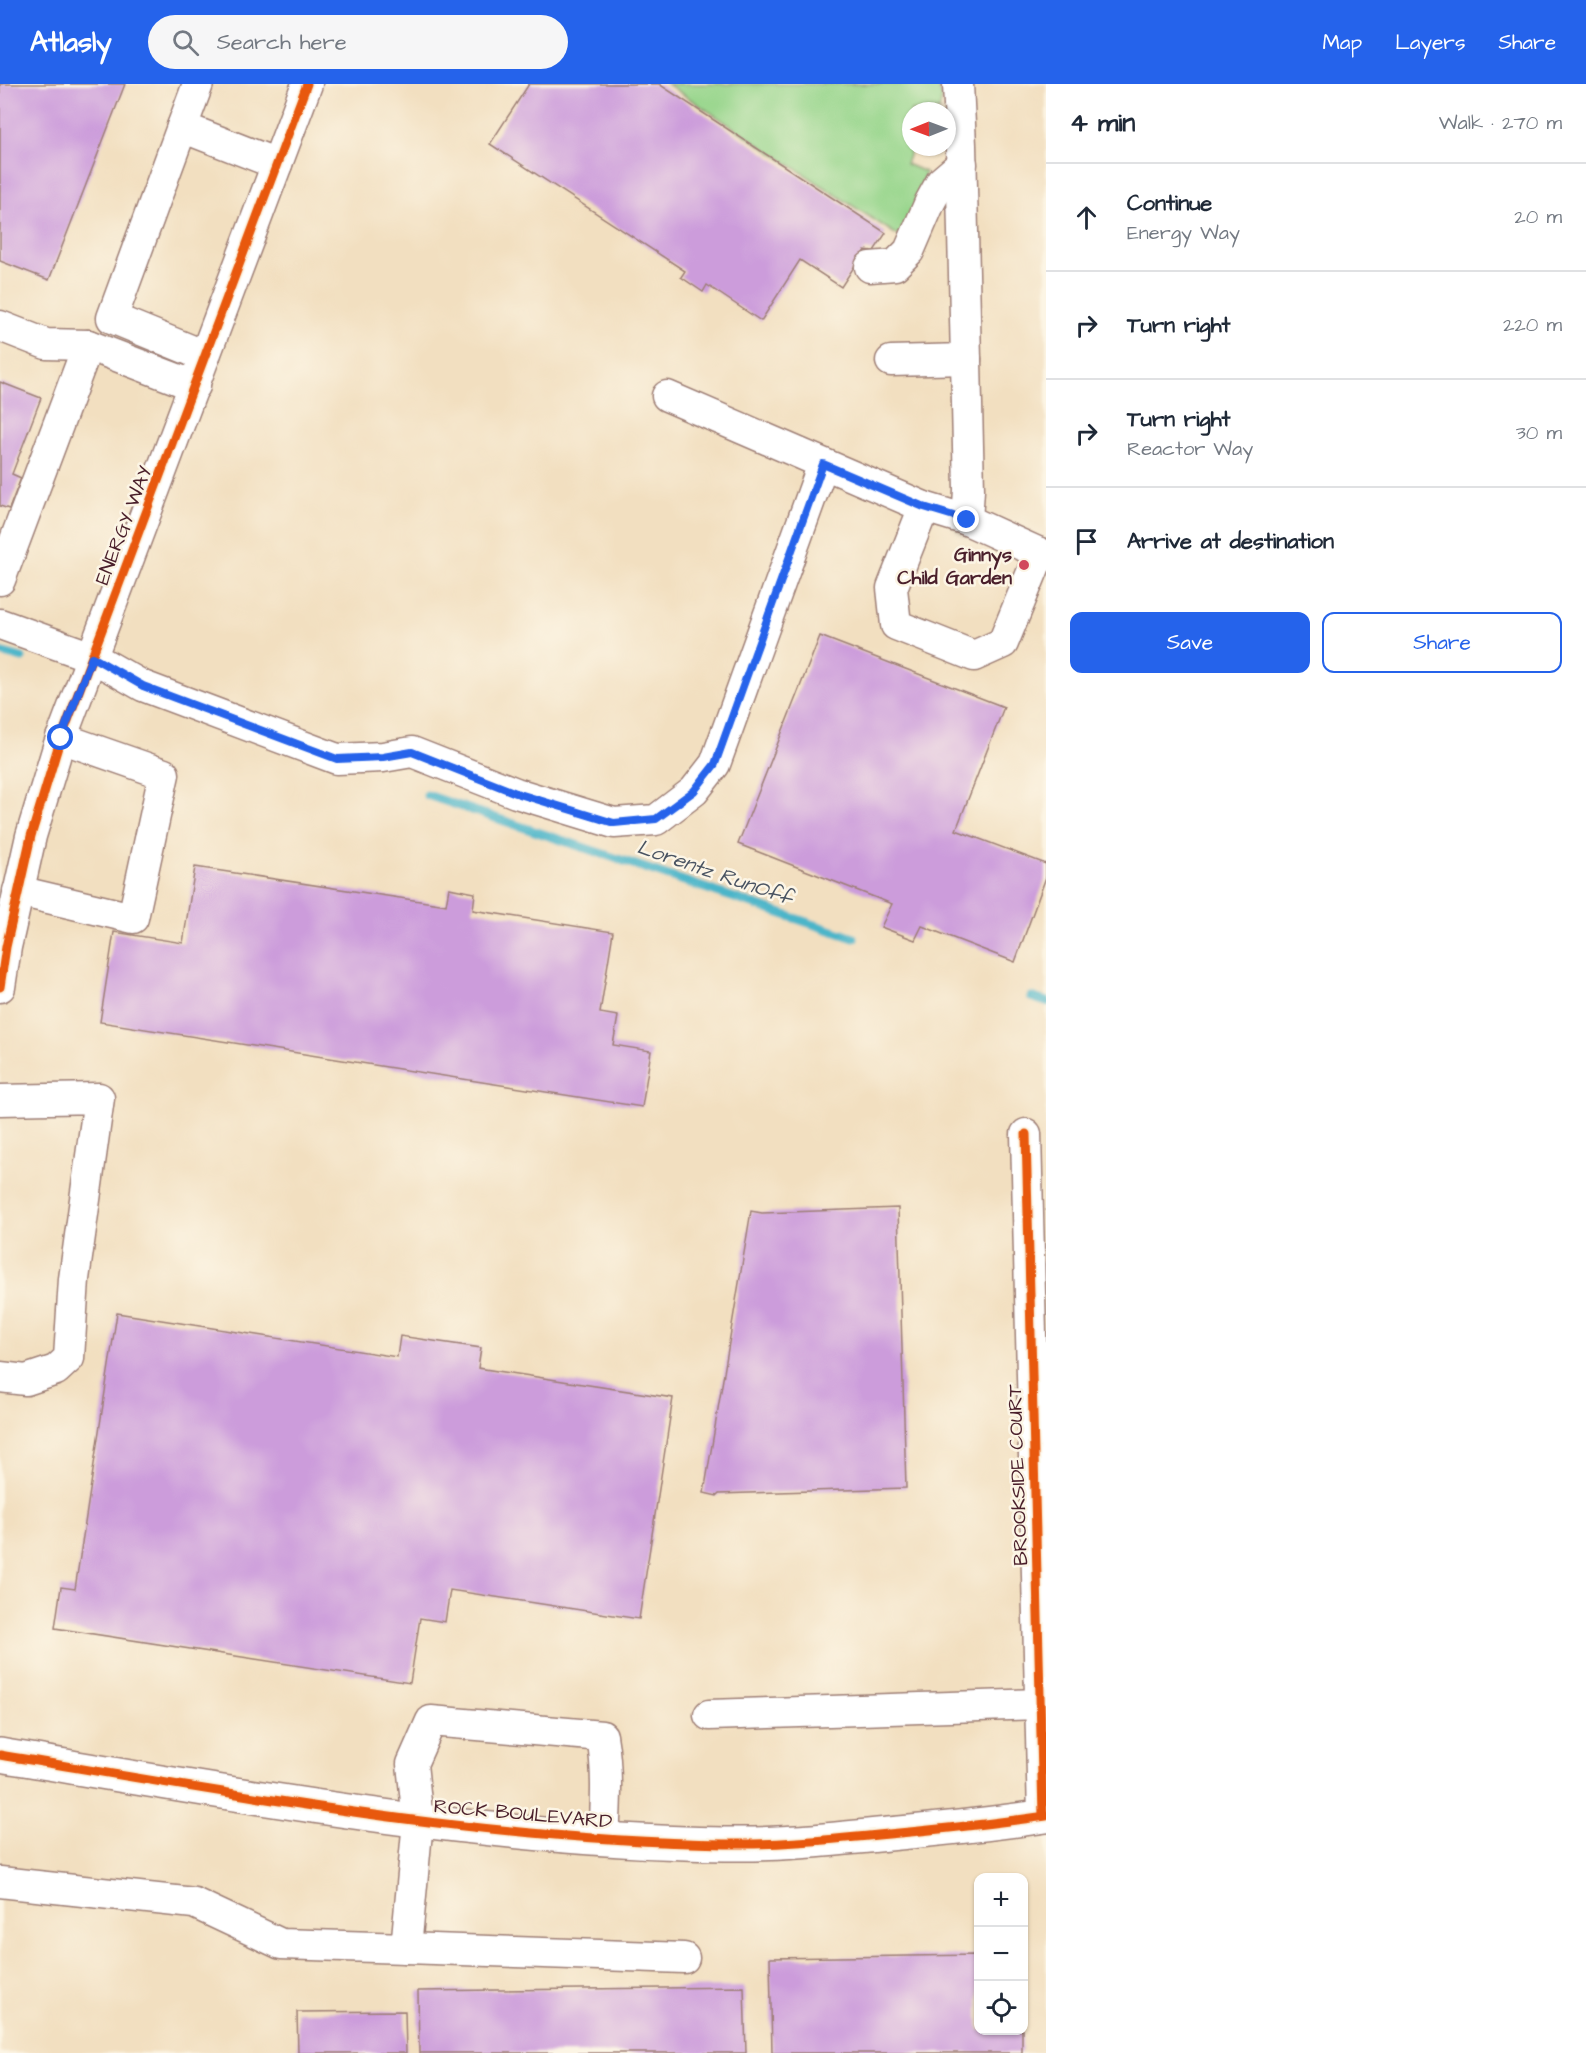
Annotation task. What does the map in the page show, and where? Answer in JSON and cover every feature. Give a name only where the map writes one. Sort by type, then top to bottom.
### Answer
[{"type":"main road","name":"ROCK BOULEVARD","points":[[0,1755],[418,1821],[604,1839],[727,1844],[820,1841],[991,1824],[1045,1816]]},
{"type":"street","points":[[198,84],[112,318],[205,357]]},
{"type":"street","name":"ENERGY WAY","points":[[0,987],[3,946],[31,836],[61,738],[307,84]]},
{"type":"street","points":[[958,84],[962,164],[969,490],[967,520]]},
{"type":"street","points":[[182,128],[277,164]]},
{"type":"street","points":[[870,267],[895,265],[909,251],[941,182],[962,164]]},
{"type":"street","points":[[0,326],[46,344],[88,345],[195,386]]},
{"type":"street","points":[[0,580],[88,345]]},
{"type":"street","points":[[891,361],[966,359]]},
{"type":"street","points":[[667,396],[924,507],[967,520],[1043,554],[1003,643],[974,656],[896,625],[892,588],[924,507]]},
{"type":"street","points":[[0,624],[92,657],[143,686],[337,759],[383,757],[412,752],[516,793],[614,823],[656,819],[694,791],[715,764],[823,464]]},
{"type":"street","points":[[18,891],[133,918],[164,774],[61,738]]},
{"type":"street","points":[[0,1100],[99,1098],[74,1280],[69,1358],[56,1370],[26,1380],[0,1377]]},
{"type":"street","name":"BROOKSIDE COURT","points":[[1026,1134],[1045,1816]]},
{"type":"street","points":[[709,1715],[1041,1704]]},
{"type":"street","points":[[406,1948],[418,1821],[412,1764],[431,1721],[602,1736],[607,1767],[604,1839]]},
{"type":"street","points":[[0,1882],[194,1903],[281,1944],[684,1958]]},
{"type":"green space","points":[[667,84],[937,84],[941,102],[902,102],[902,156],[909,156],[906,164],[925,172],[913,226],[897,235]]},
{"type":"building","points":[[0,84],[125,84],[49,280],[0,261]]},
{"type":"building","points":[[529,84],[659,84],[886,233],[874,251],[865,250],[841,287],[800,260],[761,321],[707,285],[703,292],[681,277],[685,271],[490,144]]},
{"type":"building","points":[[0,382],[41,398],[12,474],[21,478],[9,509],[0,506]]},
{"type":"building","points":[[820,636],[1004,707],[956,830],[1046,864],[1046,877],[1015,962],[922,926],[915,940],[881,927],[892,904],[738,844]]},
{"type":"building","points":[[195,867],[446,905],[449,888],[475,893],[473,910],[613,932],[600,1013],[618,1016],[613,1045],[651,1051],[642,1107],[100,1022],[114,932],[183,943]]},
{"type":"building","points":[[898,1208],[906,1488],[719,1494],[717,1496],[704,1493],[751,1211],[762,1213]]},
{"type":"building","points":[[117,1313],[397,1357],[400,1336],[481,1348],[478,1368],[673,1398],[639,1619],[450,1590],[445,1622],[420,1618],[410,1683],[55,1628],[61,1587],[75,1589]]},
{"type":"building","points":[[974,1955],[974,2035],[1022,2035],[1022,2053],[772,2053],[770,1958]]},
{"type":"building","points":[[744,1987],[746,2053],[419,2053],[418,1991]]},
{"type":"building","points":[[405,2011],[406,2053],[298,2053],[297,2012]]},
{"type":"waterway","name":"Lorentz RunOff","points":[[0,652],[22,658]]},
{"type":"waterway","name":"Lorentz RunOff","points":[[427,795],[854,938]]},
{"type":"waterway","name":"Lorentz RunOff","points":[[1031,997],[1046,1002]]},
{"type":"cycle path","points":[[0,987],[6,947],[31,836],[58,747],[307,84]]},
{"type":"cycle path","points":[[1026,1134],[1043,1816]]},
{"type":"cycle path","points":[[0,1755],[361,1813],[451,1825],[633,1841],[782,1843],[920,1831],[1046,1816]]},
{"type":"place","name":"Ginnys Child Garden","points":[[1024,565]]},
{"type":"route","points":[[61,738],[92,657],[143,686],[337,759],[383,757],[412,752],[516,793],[614,823],[656,819],[694,791],[715,764],[823,464],[924,507],[967,520]]}]
